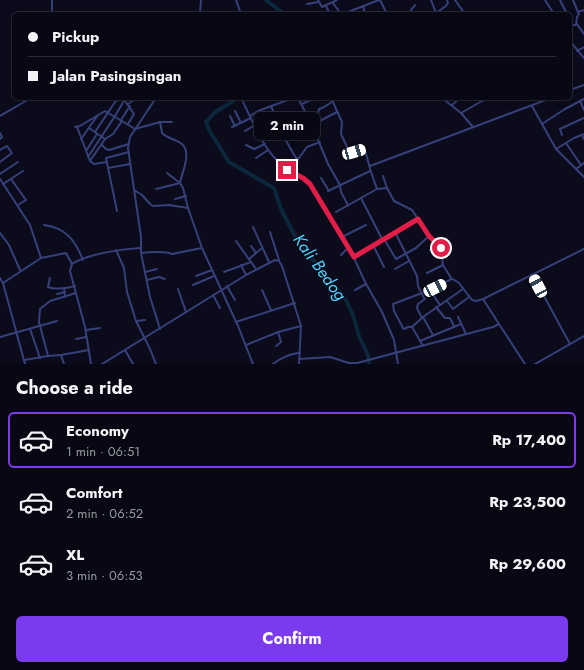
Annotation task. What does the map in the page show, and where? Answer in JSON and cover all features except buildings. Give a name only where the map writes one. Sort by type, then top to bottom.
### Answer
[{"type":"street","points":[[52,0],[52,12]]},
{"type":"street","points":[[200,12],[201,0]]},
{"type":"street","points":[[236,0],[239,12]]},
{"type":"street","points":[[307,4],[318,1],[322,7],[337,0]]},
{"type":"street","points":[[350,12],[379,0],[386,12]]},
{"type":"street","points":[[431,0],[436,12]]},
{"type":"street","points":[[437,12],[446,6],[448,3],[447,0]]},
{"type":"street","points":[[455,0],[464,12]]},
{"type":"street","points":[[546,0],[553,12]]},
{"type":"street","points":[[560,0],[566,12]]},
{"type":"street","points":[[573,0],[579,14],[577,17],[577,24],[584,34]]},
{"type":"street","points":[[333,2],[340,12]]},
{"type":"street","points":[[411,12],[415,5]]},
{"type":"street","points":[[326,6],[329,12]]},
{"type":"street","points":[[363,6],[364,12]]},
{"type":"street","points":[[578,12],[584,10]]},
{"type":"street","points":[[572,23],[574,26],[577,24]]},
{"type":"street","points":[[572,44],[584,58]]},
{"type":"street","points":[[577,50],[584,47]]},
{"type":"street","points":[[572,89],[584,85]]},
{"type":"street","points":[[542,124],[584,99]]},
{"type":"street","points":[[0,116],[28,100]]},
{"type":"street","points":[[86,151],[108,112],[115,102],[119,100]]},
{"type":"street","points":[[88,157],[115,116],[122,100]]},
{"type":"street","points":[[125,100],[134,114],[128,124]]},
{"type":"street","points":[[90,161],[105,139],[113,134],[129,105],[135,100]]},
{"type":"street","points":[[155,100],[130,137],[129,152],[141,237],[140,248],[155,318],[160,329]]},
{"type":"street","points":[[230,116],[234,127],[251,116],[288,100]]},
{"type":"street","points":[[299,100],[320,142],[328,164],[340,185],[340,192],[348,205]]},
{"type":"street","points":[[302,104],[311,100]]},
{"type":"street","points":[[318,113],[319,109],[326,106],[332,100],[342,122],[342,138],[348,152],[350,153],[365,150],[370,171],[377,189]]},
{"type":"street","points":[[446,100],[461,113],[473,127]]},
{"type":"street","points":[[452,105],[458,100]]},
{"type":"street","points":[[370,166],[546,100]]},
{"type":"street","points":[[580,100],[584,110]]},
{"type":"street","points":[[461,113],[482,101]]},
{"type":"street","points":[[243,102],[268,150],[282,166],[294,172],[310,184],[356,256],[366,284],[386,321],[394,340],[398,364]]},
{"type":"street","points":[[271,106],[277,120],[275,122],[295,157],[298,158]]},
{"type":"street","points":[[532,106],[556,149],[584,177]]},
{"type":"street","points":[[107,162],[94,164],[90,161],[76,127],[104,111],[135,129]]},
{"type":"street","points":[[235,111],[241,123]]},
{"type":"street","points":[[277,120],[284,122],[305,112]]},
{"type":"street","points":[[297,125],[300,131],[337,112]]},
{"type":"street","points":[[81,139],[99,114]]},
{"type":"street","points":[[562,136],[560,129],[584,118]]},
{"type":"street","points":[[135,129],[160,122],[172,122]]},
{"type":"street","points":[[160,122],[162,133],[185,147],[186,159],[180,183]]},
{"type":"street","points":[[79,132],[83,124]]},
{"type":"street","points":[[246,131],[255,125]]},
{"type":"street","points":[[89,128],[105,139]]},
{"type":"street","points":[[0,133],[1,138]]},
{"type":"street","points":[[556,149],[583,134],[584,139]]},
{"type":"street","points":[[294,172],[298,158],[306,148],[320,142]]},
{"type":"street","points":[[566,143],[581,166]]},
{"type":"street","points":[[102,144],[109,150],[129,144]]},
{"type":"street","points":[[246,145],[254,149],[265,144]]},
{"type":"street","points":[[0,150],[7,146],[12,153],[0,162]]},
{"type":"street","points":[[256,158],[268,150]]},
{"type":"street","points":[[117,211],[106,157],[129,152]]},
{"type":"street","points":[[0,174],[18,162]]},
{"type":"street","points":[[576,169],[584,163]]},
{"type":"street","points":[[108,168],[131,164]]},
{"type":"street","points":[[3,184],[22,171]]},
{"type":"street","points":[[321,178],[328,191],[370,171]]},
{"type":"street","points":[[167,173],[180,183],[186,196],[188,208],[202,248],[236,322],[253,364]]},
{"type":"street","points":[[383,176],[394,201],[410,208],[429,236],[442,250],[443,265],[452,279],[457,281],[469,297],[474,301],[483,299],[584,249]]},
{"type":"street","points":[[0,179],[31,227],[41,258]]},
{"type":"street","points":[[11,179],[26,200],[18,205]]},
{"type":"street","points":[[156,189],[180,183]]},
{"type":"street","points":[[336,212],[377,189],[387,188]]},
{"type":"street","points":[[134,190],[142,195],[153,206],[167,205],[188,208]]},
{"type":"street","points":[[176,199],[186,196]]},
{"type":"street","points":[[361,198],[383,239],[396,258],[405,255],[422,244],[429,236]]},
{"type":"street","points":[[356,256],[418,219]]},
{"type":"street","points":[[44,225],[59,229],[67,235],[76,244],[83,260]]},
{"type":"street","points":[[344,236],[366,225]]},
{"type":"street","points":[[254,228],[269,262]]},
{"type":"street","points":[[270,232],[279,261],[295,302],[301,326],[299,364]]},
{"type":"street","points":[[395,232],[405,255],[417,276],[418,286],[425,300],[418,304],[417,308],[433,334]]},
{"type":"street","points":[[0,233],[9,245],[21,271]]},
{"type":"street","points":[[236,240],[256,269]]},
{"type":"street","points":[[373,245],[384,267]]},
{"type":"street","points":[[430,250],[438,245]]},
{"type":"street","points":[[250,246],[256,253]]},
{"type":"street","points":[[341,256],[349,247]]},
{"type":"street","points":[[72,264],[116,250],[140,248]]},
{"type":"street","points":[[141,253],[154,251],[160,253],[168,252],[172,254],[202,248]]},
{"type":"street","points":[[224,272],[250,260],[262,248]]},
{"type":"street","points":[[116,250],[124,268],[127,292],[136,322],[156,364]]},
{"type":"street","points":[[3,283],[41,258],[66,252],[72,264],[70,271],[86,330],[91,364]]},
{"type":"street","points":[[104,364],[227,286],[269,262],[275,260],[279,261]]},
{"type":"street","points":[[395,269],[409,261]]},
{"type":"street","points":[[241,265],[246,275]]},
{"type":"street","points":[[427,273],[443,265]]},
{"type":"street","points":[[145,272],[157,269]]},
{"type":"street","points":[[196,276],[212,270]]},
{"type":"street","points":[[532,274],[570,344]]},
{"type":"street","points":[[193,285],[214,276]]},
{"type":"street","points":[[147,280],[159,277],[165,279]]},
{"type":"street","points":[[0,278],[3,283],[25,364]]},
{"type":"street","points":[[50,278],[49,288],[75,286]]},
{"type":"street","points":[[452,279],[430,290],[393,304],[394,311],[404,329],[412,327],[422,318],[463,289]]},
{"type":"street","points":[[355,290],[366,284]]},
{"type":"street","points":[[227,286],[235,300]]},
{"type":"street","points":[[64,288],[65,297]]},
{"type":"street","points":[[178,289],[186,312]]},
{"type":"street","points":[[262,290],[270,310]]},
{"type":"street","points":[[430,290],[440,305]]},
{"type":"street","points":[[57,294],[65,292]]},
{"type":"street","points":[[48,356],[40,325],[39,314],[41,307],[50,301],[76,293]]},
{"type":"street","points":[[214,295],[220,308]]},
{"type":"street","points":[[447,300],[453,309],[469,297]]},
{"type":"street","points":[[483,299],[524,364]]},
{"type":"street","points":[[236,322],[295,302]]},
{"type":"street","points":[[436,308],[445,318],[450,318],[454,326]]},
{"type":"street","points":[[458,317],[466,334]]},
{"type":"street","points":[[136,322],[145,320]]},
{"type":"street","points":[[0,337],[57,321]]},
{"type":"street","points":[[420,341],[433,334],[461,324]]},
{"type":"street","points":[[299,359],[324,356],[335,358],[351,364],[401,352],[499,324]]},
{"type":"street","points":[[246,345],[278,332],[301,326]]},
{"type":"street","points":[[412,327],[422,346]]},
{"type":"street","points":[[30,328],[40,358]]},
{"type":"street","points":[[86,330],[100,328]]},
{"type":"street","points":[[276,346],[281,342],[278,332]]},
{"type":"street","points":[[535,364],[584,336]]},
{"type":"street","points":[[76,339],[87,337]]},
{"type":"street","points":[[24,360],[89,350]]},
{"type":"street","points":[[125,350],[133,364]]},
{"type":"street","points":[[272,364],[295,353],[300,353]]},
{"type":"street","points":[[61,355],[64,364]]},
{"type":"waterway","name":"Kali Bedog","points":[[266,0],[281,12]]},
{"type":"waterway","name":"Kali Bedog","points":[[235,100],[214,113],[206,122],[209,130],[229,162],[274,188],[281,209],[298,242],[345,298],[353,315],[359,336],[368,355],[369,364]]},
{"type":"route","points":[[287,170],[303,178],[310,184],[354,257],[418,219],[429,236],[441,248]]}]
